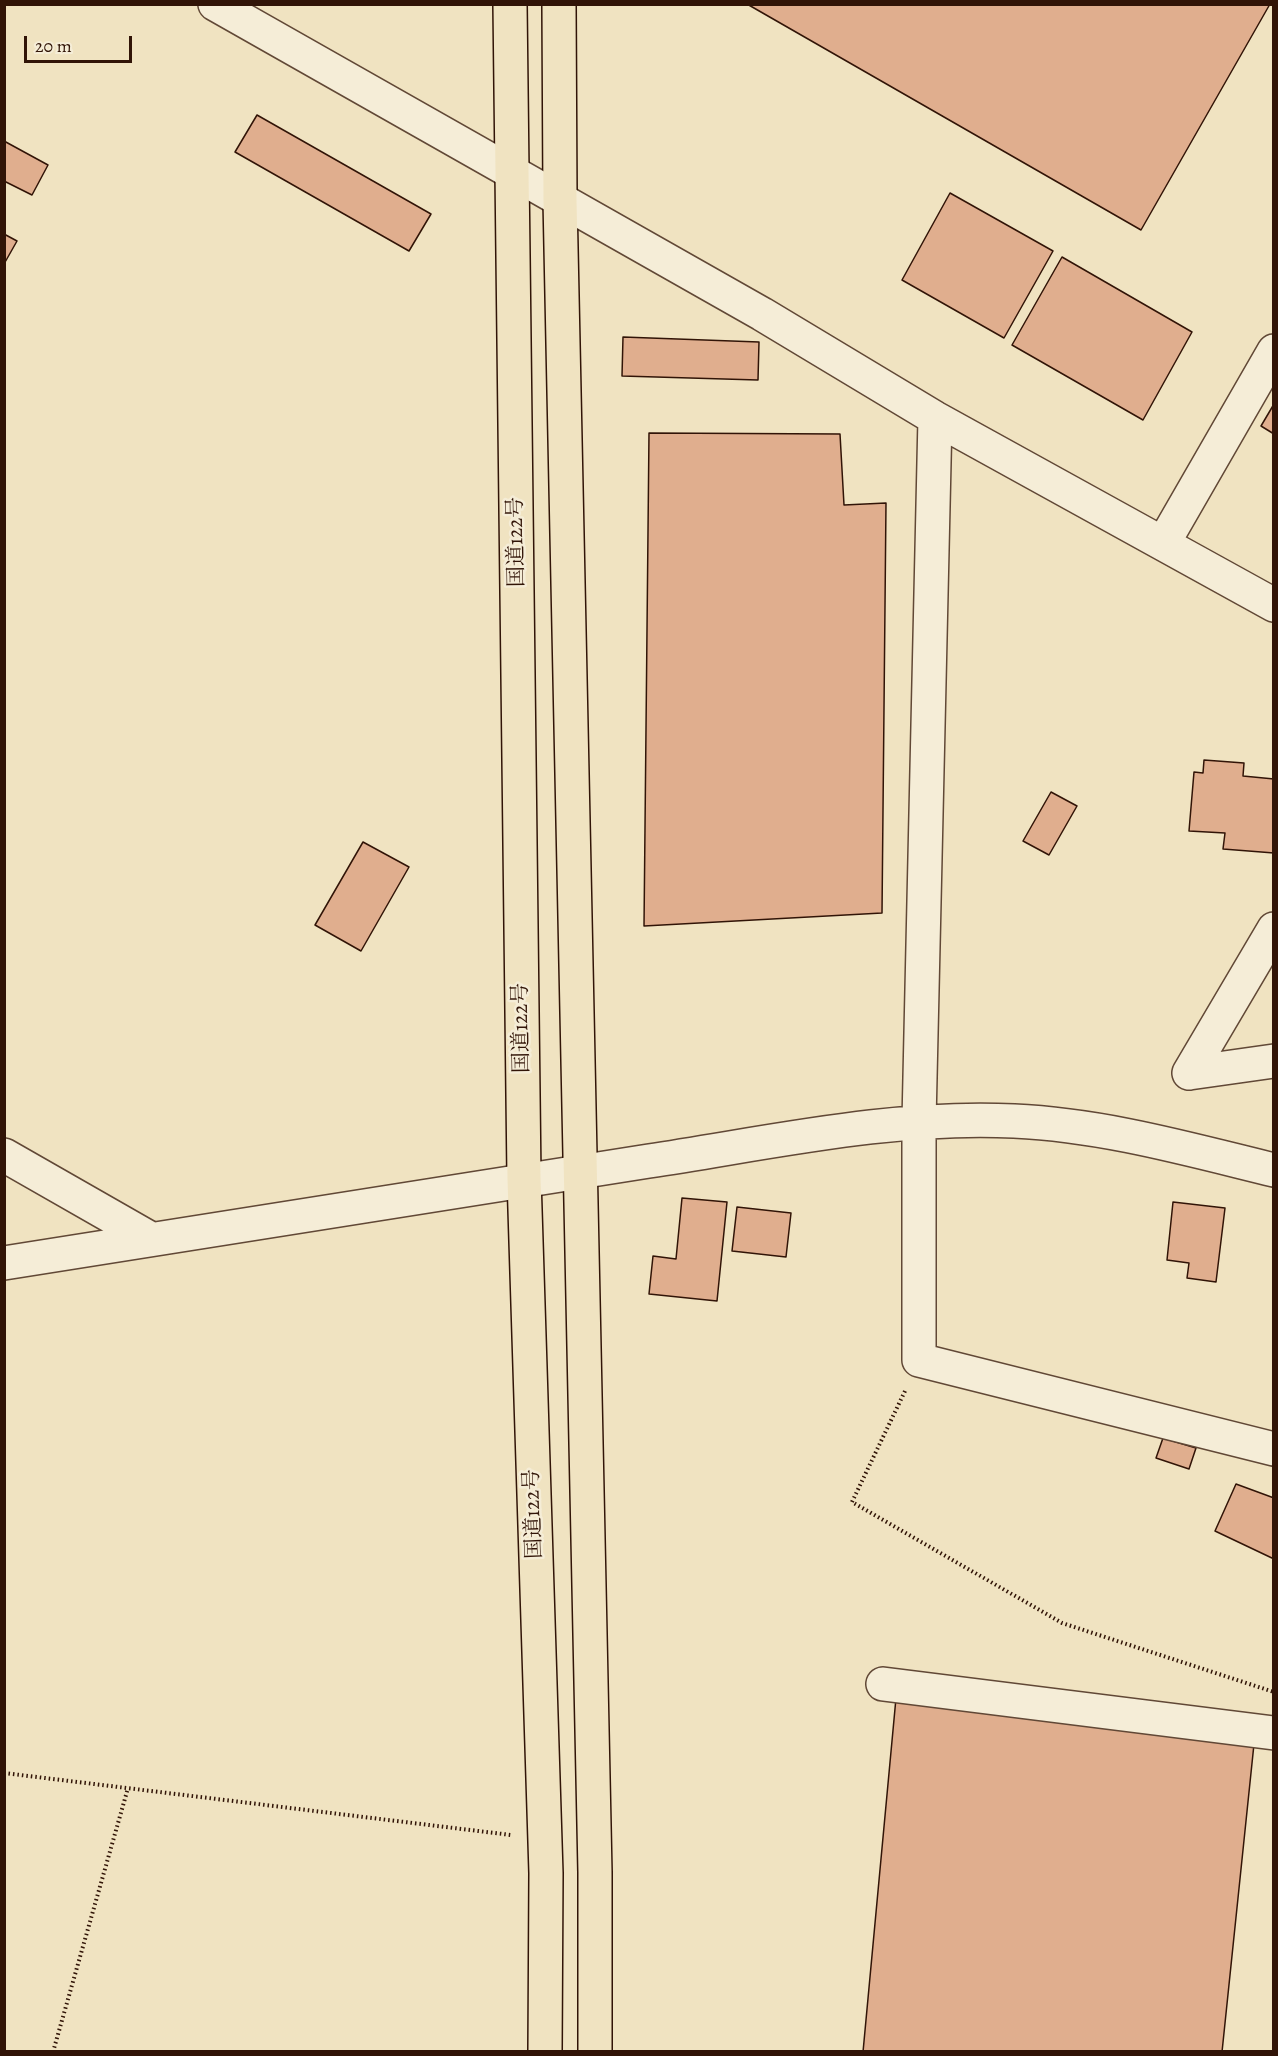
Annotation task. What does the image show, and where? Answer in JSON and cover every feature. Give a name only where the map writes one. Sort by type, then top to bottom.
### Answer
[{"type":"highway","name":"国道122号","points":[[510,4],[524,1178],[544,1839],[545,2052]]},
{"type":"highway","points":[[559,4],[560,200],[595,1862],[594,2052]]},
{"type":"street","points":[[215,4],[752,308],[935,417],[1274,605]]},
{"type":"street","points":[[1164,542],[1274,351]]},
{"type":"street","points":[[935,417],[919,1121],[919,1360],[1274,1449]]},
{"type":"street","points":[[1274,928],[1189,1073],[1274,1061]]},
{"type":"street","points":[[4,1263],[524,1178],[919,1121],[1013,1120],[1052,1124],[1141,1137],[1274,1170]]},
{"type":"street","points":[[4,1155],[151,1239]]},
{"type":"street","points":[[883,1684],[1274,1733]]},
{"type":"path","points":[[919,1360],[852,1502],[1062,1623],[1274,1692]]},
{"type":"path","points":[[4,1773],[544,1839]]},
{"type":"path","points":[[53,2052],[128,1788]]},
{"type":"building","points":[[747,4],[1270,4],[1141,230]]},
{"type":"building","points":[[257,115],[431,214],[409,251],[235,152]]},
{"type":"building","points":[[4,141],[48,165],[32,195],[4,181]]},
{"type":"building","points":[[950,193],[1053,251],[1004,338],[902,280]]},
{"type":"building","points":[[4,234],[17,241],[4,264]]},
{"type":"building","points":[[1062,257],[1192,332],[1143,420],[1012,345]]},
{"type":"building","points":[[623,337],[759,342],[758,380],[622,376]]},
{"type":"building","points":[[1274,404],[1274,434],[1261,426]]},
{"type":"building","points":[[649,433],[840,434],[844,505],[886,503],[882,913],[644,926]]},
{"type":"building","points":[[1204,760],[1244,763],[1243,776],[1274,779],[1274,853],[1223,849],[1225,833],[1189,831],[1194,772],[1203,773]]},
{"type":"building","points":[[1051,792],[1077,806],[1049,855],[1023,841]]},
{"type":"building","points":[[363,842],[409,867],[361,951],[315,925]]},
{"type":"building","points":[[682,1198],[727,1202],[717,1301],[649,1294],[653,1256],[676,1259]]},
{"type":"building","points":[[1173,1202],[1225,1208],[1216,1282],[1187,1278],[1189,1263],[1167,1260]]},
{"type":"building","points":[[737,1207],[791,1213],[786,1257],[732,1251]]},
{"type":"building","points":[[1163,1438],[1196,1448],[1189,1469],[1156,1458]]},
{"type":"building","points":[[1236,1484],[1274,1498],[1274,1559],[1215,1531]]},
{"type":"building","points":[[896,1698],[1254,1744],[1222,2052],[863,2052]]}]
